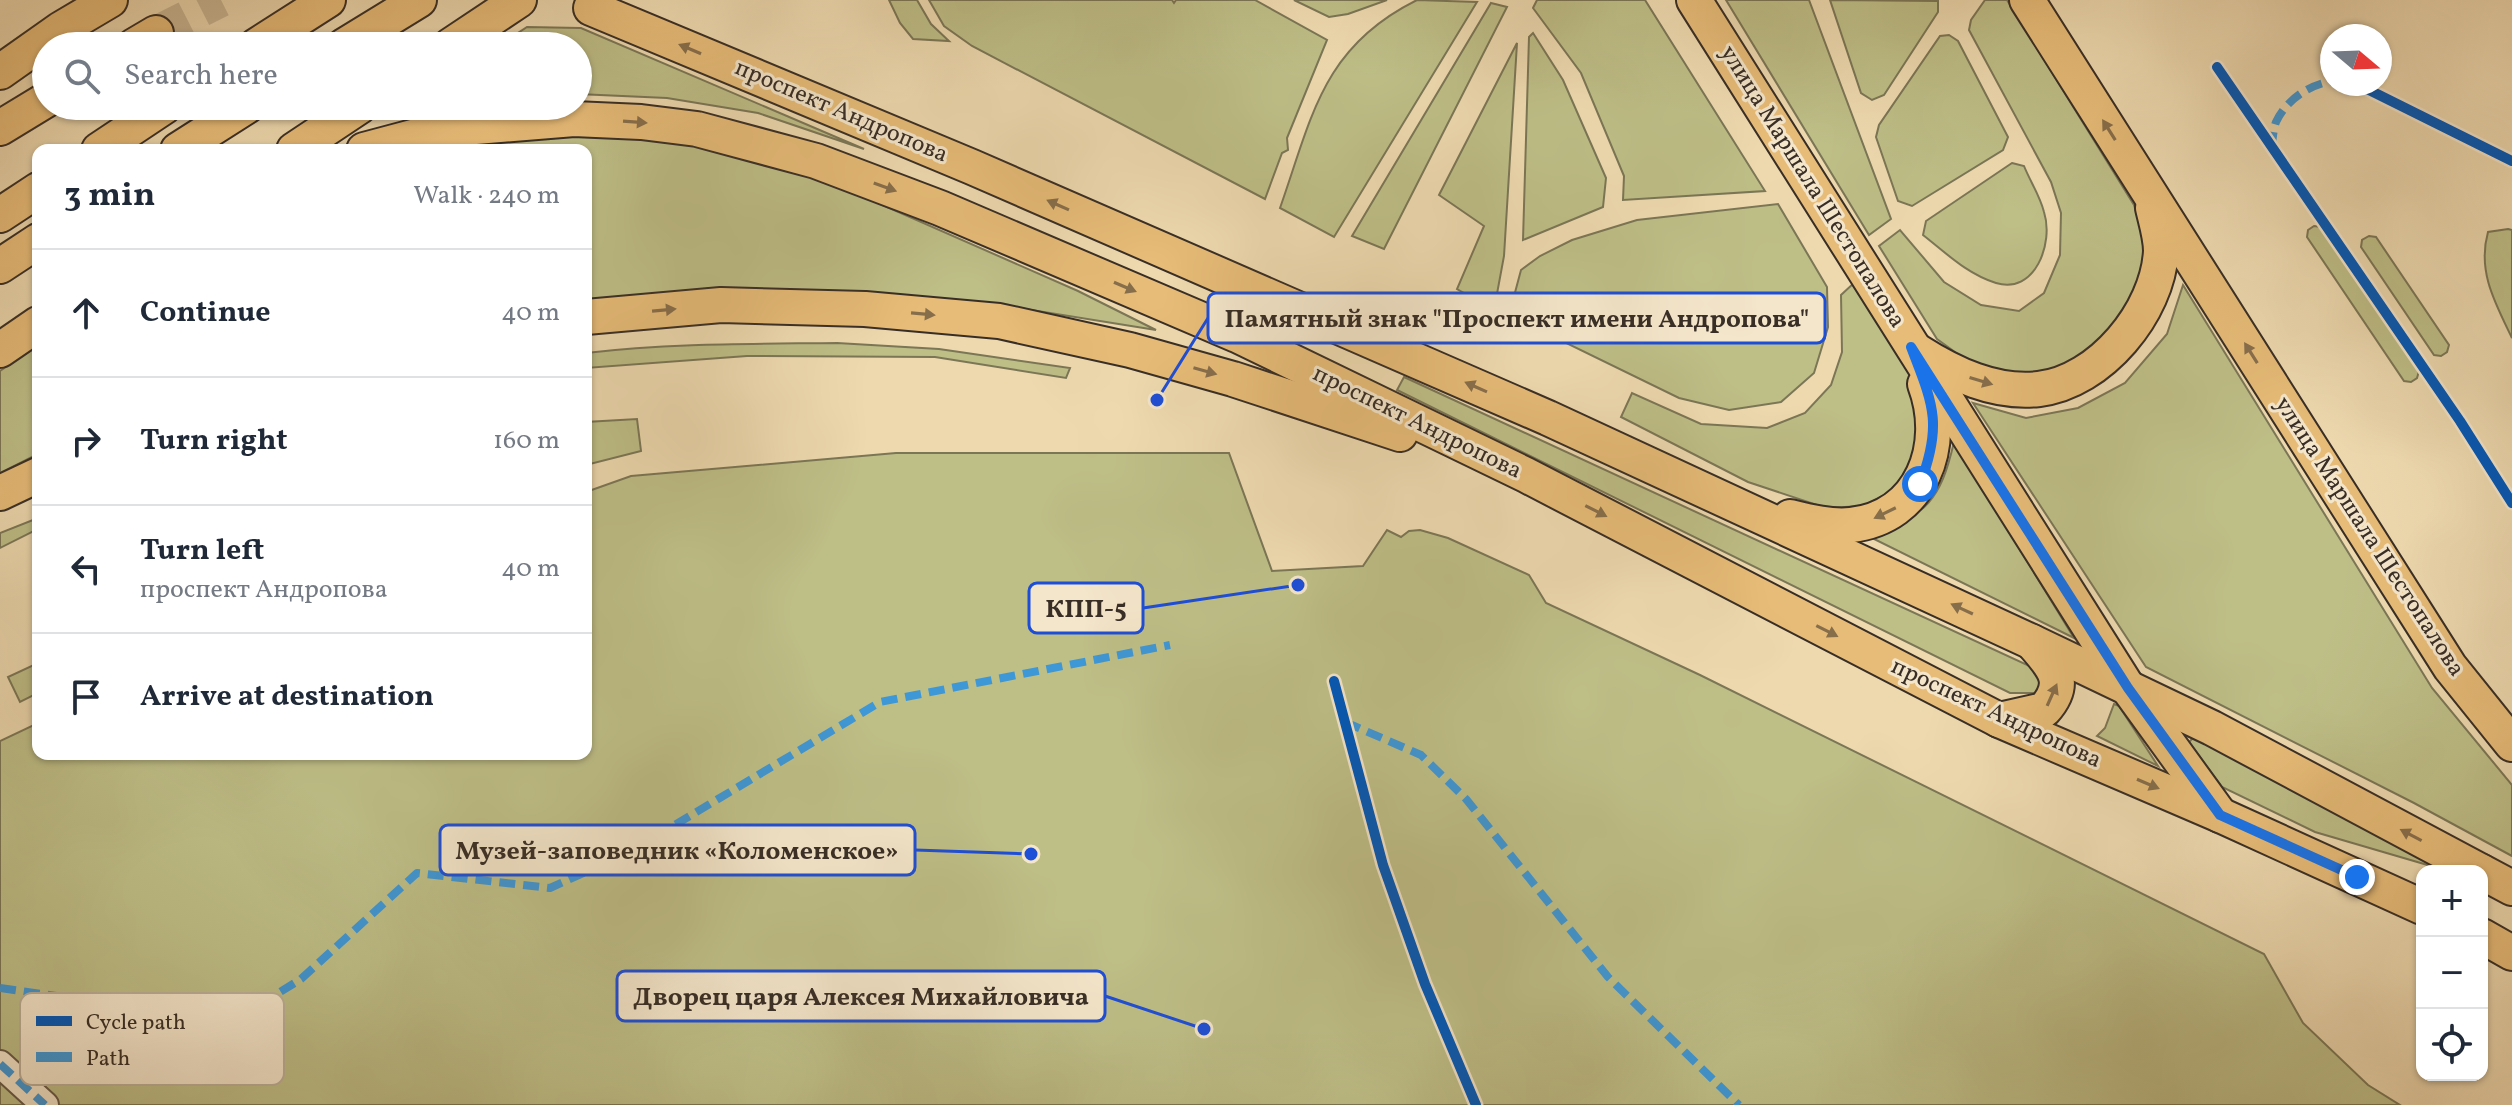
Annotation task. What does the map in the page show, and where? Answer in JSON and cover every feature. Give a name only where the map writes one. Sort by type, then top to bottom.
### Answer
[{"type":"main road","points":[[57,32],[110,0]]},
{"type":"main road","points":[[278,32],[328,0]]},
{"type":"main road","points":[[367,32],[419,0]]},
{"type":"main road","points":[[471,32],[519,0]]},
{"type":"main road","name":"улица Маршала Шестопалова","points":[[1694,0],[2128,688],[2220,815]]},
{"type":"main road","name":"улица Маршала Шестопалова","points":[[2027,0],[2450,667],[2512,744]]},
{"type":"main road","name":"проспект Андропова","points":[[591,8],[987,173],[1548,418],[2212,728],[2468,865]]},
{"type":"main road","points":[[0,72],[32,49]]},
{"type":"main road","points":[[0,128],[32,109]]},
{"type":"main road","points":[[108,144],[144,120]]},
{"type":"main road","points":[[187,144],[225,120]]},
{"type":"main road","points":[[303,144],[339,120]]},
{"type":"main road","name":"проспект Андропова","points":[[386,144],[439,130],[562,120]]},
{"type":"main road","name":"проспект Андропова","points":[[592,120],[697,129],[816,161],[940,208],[1237,335],[1526,475],[1999,720],[2220,815],[2416,904]]},
{"type":"main road","points":[[0,215],[32,194]]},
{"type":"main road","points":[[1911,347],[1944,368],[2009,389],[2059,385],[2097,365],[2126,337],[2153,289],[2161,250],[2151,196]]},
{"type":"main road","points":[[0,266],[32,245]]},
{"type":"main road","points":[[592,316],[721,305],[865,309],[999,321],[1130,350],[1233,379],[1526,475]]},
{"type":"main road","points":[[0,350],[32,328]]},
{"type":"main road","points":[[1737,505],[1820,524],[1852,525],[1881,517],[1903,504],[1920,484],[1929,462],[1934,431],[1933,404],[1911,347]]},
{"type":"main road","points":[[0,493],[32,478]]},
{"type":"main road","points":[[1999,720],[2044,710],[2058,686],[2056,672],[2032,642]]},
{"type":"main road","name":"проспект Андропова","points":[[2488,876],[2512,888]]},
{"type":"main road","points":[[2484,937],[2512,953]]},
{"type":"street","points":[[0,1064],[20,1082]]},
{"type":"street","points":[[23,1085],[45,1105]]},
{"type":"green space","points":[[889,0],[917,0],[931,24],[949,41],[913,39],[900,23]]},
{"type":"green space","points":[[929,0],[1172,0],[1174,3],[1176,0],[1255,0],[1327,40],[1287,138],[1288,150],[1282,153],[1265,199],[972,46],[944,26]]},
{"type":"green space","points":[[1294,0],[1387,0],[1348,14],[1329,17]]},
{"type":"green space","points":[[1417,0],[1477,2],[1334,237],[1280,208],[1312,115],[1340,62],[1360,40],[1385,19]]},
{"type":"green space","points":[[1537,0],[1645,0],[1765,191],[1623,200],[1624,176],[1581,73],[1533,8]]},
{"type":"green space","points":[[1726,0],[1809,0],[1891,219],[1869,235]]},
{"type":"green space","points":[[1830,0],[1938,1],[1938,12],[1884,95],[1872,100],[1861,93]]},
{"type":"green space","points":[[1985,0],[2007,0],[2134,205],[2144,238],[2143,273],[2114,335],[2057,370],[2011,374],[1966,360],[1937,339],[1879,246],[1900,230],[1944,282],[1981,305],[2019,311],[2044,293],[2060,255],[2061,213],[2051,182],[1969,30],[1971,20]]},
{"type":"green space","points":[[1491,3],[1507,7],[1384,249],[1352,236]]},
{"type":"green space","points":[[527,27],[581,28],[590,32],[519,32]]},
{"type":"green space","points":[[592,33],[864,149],[758,113],[667,98],[592,95]]},
{"type":"green space","points":[[1533,33],[1563,80],[1606,178],[1603,207],[1523,240],[1529,37]]},
{"type":"green space","points":[[1949,35],[1958,41],[2008,137],[2003,150],[1912,206],[1898,201],[1876,137],[1879,125],[1940,36]]},
{"type":"green space","points":[[1517,43],[1504,256],[1494,310],[1457,289],[1484,226],[1439,195]]},
{"type":"green space","points":[[598,132],[677,141],[744,157],[837,185],[1078,291],[1156,330],[995,304],[592,304],[592,144],[467,144]]},
{"type":"green space","points":[[2012,163],[2024,166],[2037,194],[2044,212],[2046,238],[2038,264],[2031,274],[2010,285],[1996,283],[1976,274],[1923,235],[1926,221]]},
{"type":"green space","points":[[1778,204],[1827,287],[1828,327],[1814,373],[1781,402],[1729,410],[1679,398],[1509,315],[1521,270],[1540,256],[1572,240],[1637,220]]},
{"type":"green space","points":[[2314,226],[2321,227],[2419,371],[2417,378],[2411,382],[2404,381],[2307,237],[2308,230]]},
{"type":"green space","points":[[2512,230],[2512,338],[2490,286],[2485,260],[2488,232]]},
{"type":"green space","points":[[2369,236],[2376,237],[2449,345],[2447,352],[2441,356],[2434,355],[2361,247],[2362,240]]},
{"type":"green space","points":[[1855,282],[1910,371],[1920,415],[1913,461],[1892,491],[1863,506],[1826,508],[1748,482],[1621,417],[1632,393],[1701,424],[1767,428],[1805,413],[1831,385],[1842,352],[1841,295]]},
{"type":"green space","points":[[2183,285],[2432,688],[2512,785],[2512,856],[2146,667],[1973,403],[2026,418],[2078,408],[2125,383],[2167,334]]},
{"type":"green space","points":[[837,343],[939,349],[1070,368],[1066,378],[935,357],[747,356],[592,368],[592,352],[711,345]]},
{"type":"green space","points":[[32,349],[32,457],[0,473],[0,371]]},
{"type":"green space","points":[[1404,377],[2040,671],[2046,678],[2039,693],[2010,693],[1397,390]]},
{"type":"green space","points":[[637,419],[641,451],[592,463],[592,422]]},
{"type":"green space","points":[[1954,442],[2074,638],[1872,538],[1906,520],[1928,503],[1943,479]]},
{"type":"green space","points":[[896,453],[1229,453],[1272,571],[1363,566],[1387,530],[1401,537],[1409,531],[1420,530],[1448,538],[1529,575],[1546,603],[1700,675],[2264,954],[2303,1023],[2368,1085],[2400,1105],[0,1105],[0,741],[32,726],[32,760],[592,760],[592,490],[631,476]]},
{"type":"green space","points":[[32,520],[32,532],[0,548],[0,533]]},
{"type":"green space","points":[[32,666],[32,696],[20,702],[8,677]]},
{"type":"green space","points":[[2114,704],[2119,706],[2158,766],[2097,736],[2105,728]]},
{"type":"green space","points":[[2194,737],[2437,865],[2315,832],[2222,787],[2189,742]]},
{"type":"tunnel","points":[[158,32],[221,0]]},
{"type":"marked path","points":[[2271,148],[2276,122],[2286,106],[2320,85]]},
{"type":"marked path","points":[[279,993],[301,979],[417,873],[550,888],[628,853],[880,702],[1170,645]]},
{"type":"marked path","points":[[1345,722],[1421,755],[1466,799],[1608,977],[1739,1105]]},
{"type":"marked path","points":[[0,988],[35,993]]},
{"type":"marked path","points":[[0,1064],[20,1082]]},
{"type":"marked path","points":[[23,1085],[45,1105]]},
{"type":"cycle path","points":[[2217,67],[2460,421],[2512,503]]},
{"type":"cycle path","points":[[2381,96],[2512,161]]},
{"type":"cycle path","points":[[1334,681],[1383,865],[1425,984],[1476,1105]]},
{"type":"place","name":"Памятный знак \"Проспект имени Андропова\"","points":[[1157,400]]},
{"type":"place","name":"КПП-5","points":[[1298,585]]},
{"type":"place","name":"Музей-заповедник «Коломенское»","points":[[1031,854]]},
{"type":"place","name":"Дворец царя Алексея Михайловича","points":[[1204,1029]]},
{"type":"route","points":[[1920,484],[1929,462],[1934,431],[1933,404],[1911,347],[2128,688],[2220,815],[2357,877]]}]
